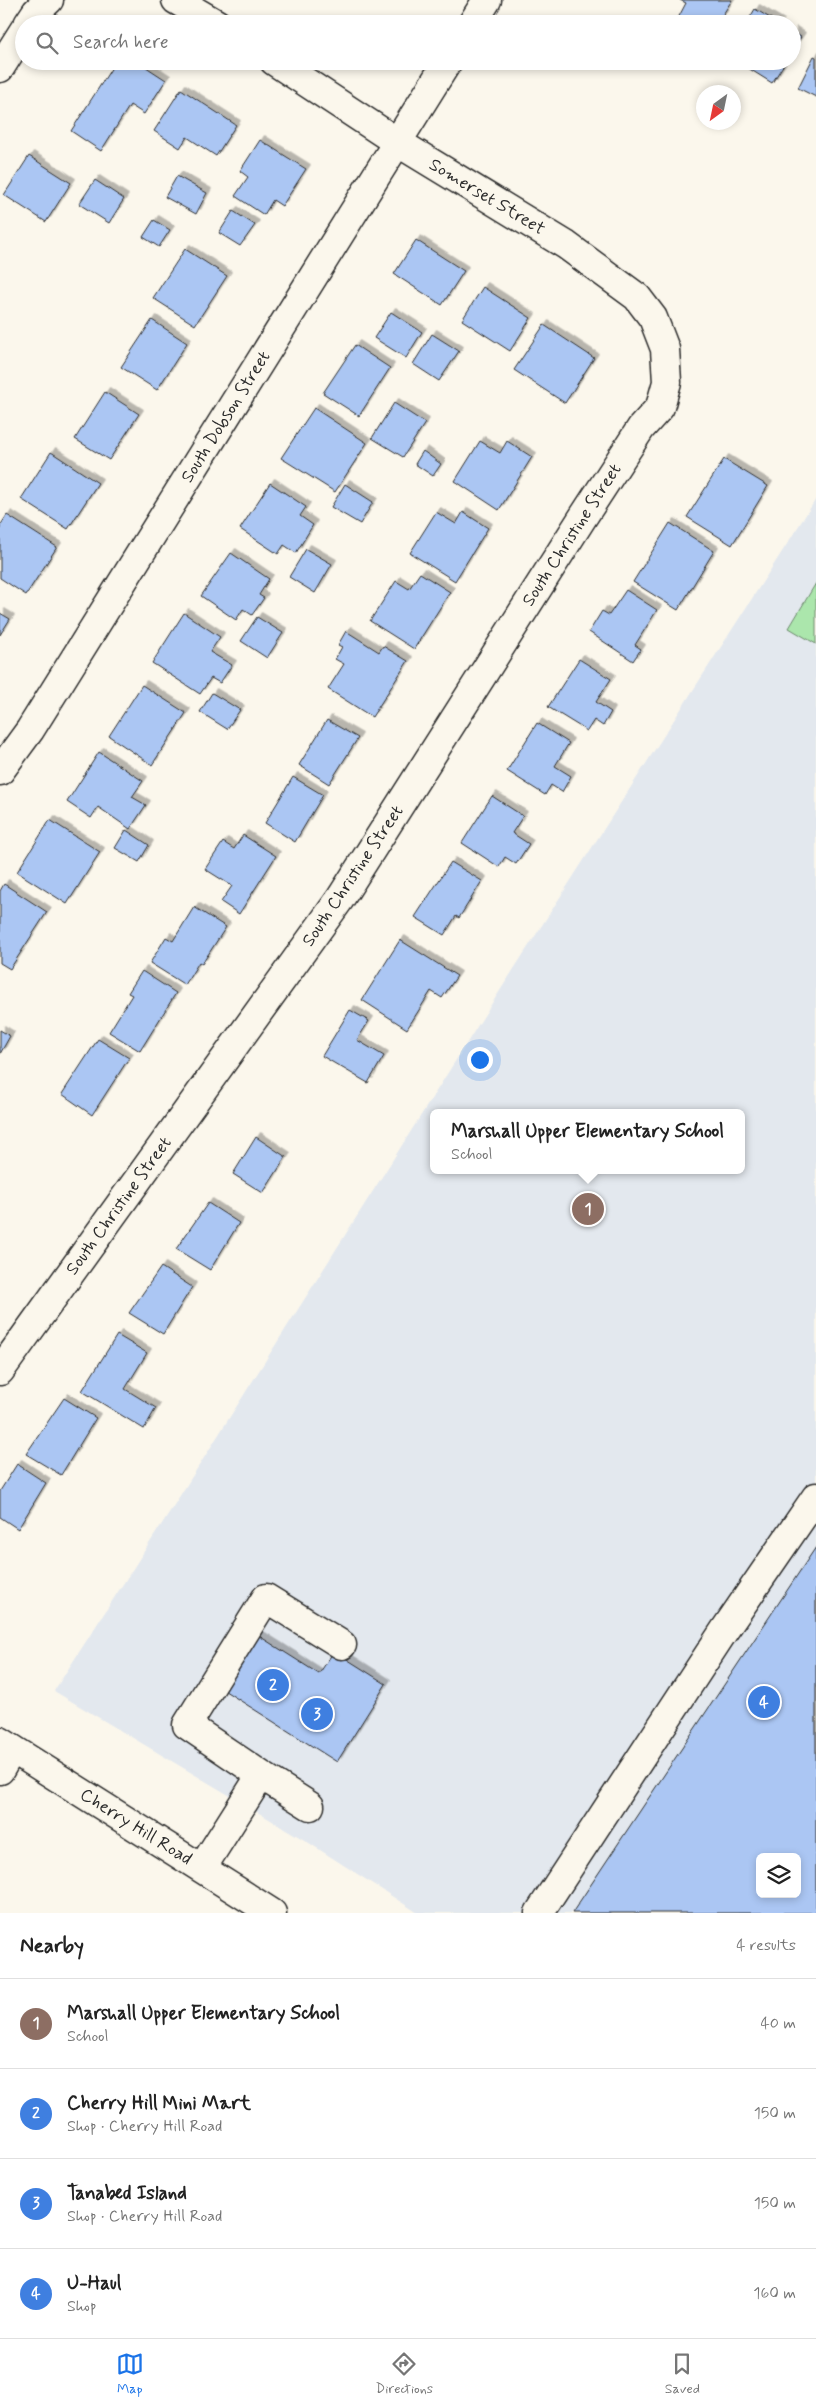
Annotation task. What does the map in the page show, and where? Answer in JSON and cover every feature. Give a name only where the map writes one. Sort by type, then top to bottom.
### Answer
[{"type":"street","points":[[34,15],[49,0]]},
{"type":"street","points":[[176,0],[202,15]]},
{"type":"street","points":[[478,15],[487,0]]},
{"type":"street","points":[[0,68],[15,44]]},
{"type":"street","name":"Somerset Street","points":[[288,70],[397,142],[566,245],[637,297],[653,318],[665,349],[666,361]]},
{"type":"street","name":"South Dobson Street","points":[[0,771],[30,730],[442,70]]},
{"type":"street","name":"South Christine Street","points":[[0,1371],[340,899],[381,838],[583,517],[641,428],[660,407],[667,382],[666,361]]},
{"type":"street","points":[[539,1913],[724,1631],[816,1497]]},
{"type":"street","points":[[310,1806],[186,1725],[266,1598],[342,1645]]},
{"type":"street","name":"Cherry Hill Road","points":[[4,1753],[202,1868],[272,1913]]},
{"type":"street","points":[[202,1868],[262,1775]]},
{"type":"shaded area","points":[[816,499],[816,1913],[418,1913],[306,1841],[54,1691]]},
{"type":"green space","points":[[816,583],[816,644],[789,628]]},
{"type":"building","points":[[680,0],[732,0],[723,15],[680,15],[686,3]]},
{"type":"building","points":[[755,9],[765,15],[751,15]]},
{"type":"building","points":[[814,56],[816,57],[816,97],[798,88]]},
{"type":"building","points":[[110,70],[151,70],[166,80],[144,114],[130,105],[101,151],[71,131]]},
{"type":"building","points":[[751,70],[780,70],[772,83]]},
{"type":"building","points":[[181,89],[236,125],[216,156],[187,137],[180,148],[154,131]]},
{"type":"building","points":[[260,140],[306,169],[282,206],[273,200],[264,215],[235,196],[248,177],[240,171]]},
{"type":"building","points":[[29,156],[71,183],[46,222],[4,195]]},
{"type":"building","points":[[177,176],[207,193],[196,214],[165,197]]},
{"type":"building","points":[[95,180],[124,199],[109,223],[79,204]]},
{"type":"building","points":[[233,211],[255,225],[240,246],[219,233]]},
{"type":"building","points":[[154,220],[170,230],[159,247],[143,237]]},
{"type":"building","points":[[416,240],[464,271],[442,305],[394,274]]},
{"type":"building","points":[[185,249],[227,276],[195,325],[153,298]]},
{"type":"building","points":[[483,287],[531,318],[510,351],[462,320]]},
{"type":"building","points":[[391,312],[422,332],[406,358],[374,338]]},
{"type":"building","points":[[152,320],[187,343],[157,390],[121,367]]},
{"type":"building","points":[[544,325],[594,358],[565,403],[514,370]]},
{"type":"building","points":[[432,334],[459,351],[439,381],[413,364]]},
{"type":"building","points":[[355,345],[390,368],[359,416],[323,393]]},
{"type":"building","points":[[105,392],[139,414],[109,460],[75,439]]},
{"type":"building","points":[[394,403],[425,423],[403,457],[372,438]]},
{"type":"building","points":[[314,408],[367,443],[335,492],[281,458]]},
{"type":"building","points":[[480,441],[500,453],[507,441],[532,457],[499,510],[455,481]]},
{"type":"building","points":[[423,451],[441,464],[433,476],[415,464]]},
{"type":"building","points":[[51,452],[98,483],[68,529],[21,499]]},
{"type":"building","points":[[724,459],[768,486],[732,545],[687,517]]},
{"type":"building","points":[[270,483],[306,507],[300,516],[313,525],[296,553],[284,545],[278,554],[240,529]]},
{"type":"building","points":[[345,484],[373,502],[360,524],[331,507]]},
{"type":"building","points":[[436,512],[456,524],[463,512],[488,528],[455,581],[410,553]]},
{"type":"building","points":[[7,515],[57,547],[26,595],[0,578],[0,526]]},
{"type":"building","points":[[670,523],[714,551],[678,610],[633,582]]},
{"type":"building","points":[[306,549],[332,564],[315,593],[289,577]]},
{"type":"building","points":[[231,553],[269,579],[259,595],[264,598],[252,615],[243,609],[236,620],[201,596]]},
{"type":"building","points":[[420,573],[450,592],[414,649],[370,621],[396,581],[409,589]]},
{"type":"building","points":[[626,590],[657,610],[635,645],[641,649],[633,661],[589,632],[602,611],[609,615]]},
{"type":"building","points":[[0,613],[10,619],[0,635]]},
{"type":"building","points":[[184,613],[220,637],[210,652],[232,665],[220,683],[211,678],[200,694],[152,663]]},
{"type":"building","points":[[257,617],[283,633],[267,658],[241,641]]},
{"type":"building","points":[[346,631],[379,652],[383,646],[408,661],[372,717],[328,689],[344,664],[335,659],[342,647],[338,645]]},
{"type":"building","points":[[579,659],[611,679],[596,702],[611,712],[603,726],[594,720],[587,731],[548,707]]},
{"type":"building","points":[[142,685],[186,713],[152,765],[109,736]]},
{"type":"building","points":[[212,693],[240,710],[227,729],[200,712]]},
{"type":"building","points":[[327,720],[358,738],[329,784],[299,765]]},
{"type":"building","points":[[537,723],[569,743],[555,766],[571,776],[562,792],[551,785],[545,795],[507,771]]},
{"type":"building","points":[[99,752],[143,781],[132,797],[146,805],[130,829],[98,807],[91,818],[67,802]]},
{"type":"building","points":[[293,777],[323,795],[295,842],[265,823]]},
{"type":"building","points":[[492,796],[523,816],[512,833],[529,844],[516,864],[505,857],[499,867],[462,843]]},
{"type":"building","points":[[50,820],[100,852],[67,904],[17,872]]},
{"type":"building","points":[[126,830],[149,845],[139,862],[115,848]]},
{"type":"building","points":[[243,835],[276,856],[239,914],[221,902],[232,886],[205,869],[223,842],[234,849]]},
{"type":"building","points":[[451,862],[482,881],[459,918],[456,916],[444,935],[415,917]]},
{"type":"building","points":[[4,884],[47,912],[10,969],[0,963],[0,891]]},
{"type":"building","points":[[194,907],[226,927],[202,964],[199,962],[185,985],[150,963],[166,937],[173,941]]},
{"type":"building","points":[[400,940],[457,976],[442,998],[431,991],[407,1029],[362,1000]]},
{"type":"building","points":[[142,971],[176,993],[140,1051],[109,1032],[132,995],[128,993]]},
{"type":"building","points":[[350,1010],[369,1021],[357,1040],[384,1056],[368,1083],[322,1056]]},
{"type":"building","points":[[0,1030],[10,1036],[0,1054]]},
{"type":"building","points":[[98,1039],[129,1058],[92,1115],[62,1094]]},
{"type":"building","points":[[256,1137],[286,1157],[263,1193],[233,1174]]},
{"type":"building","points":[[208,1203],[239,1223],[210,1270],[176,1249]]},
{"type":"building","points":[[161,1267],[192,1287],[163,1334],[129,1313]]},
{"type":"building","points":[[117,1335],[147,1353],[125,1389],[156,1408],[144,1429],[82,1391]]},
{"type":"building","points":[[64,1398],[96,1418],[61,1475],[26,1454]]},
{"type":"building","points":[[17,1464],[46,1483],[18,1529],[0,1517],[0,1491]]},
{"type":"building","points":[[816,1547],[816,1913],[572,1913]]},
{"type":"building","points":[[256,1634],[319,1674],[334,1651],[386,1684],[337,1762],[222,1689]]},
{"type":"place","name":"Marshall Upper Elementary School","points":[[588,1209]]},
{"type":"place","name":"Cherry Hill Mini Mart","points":[[273,1685]]},
{"type":"place","name":"U-Haul","points":[[764,1702]]},
{"type":"place","name":"Tanabed Island","points":[[317,1714]]}]
